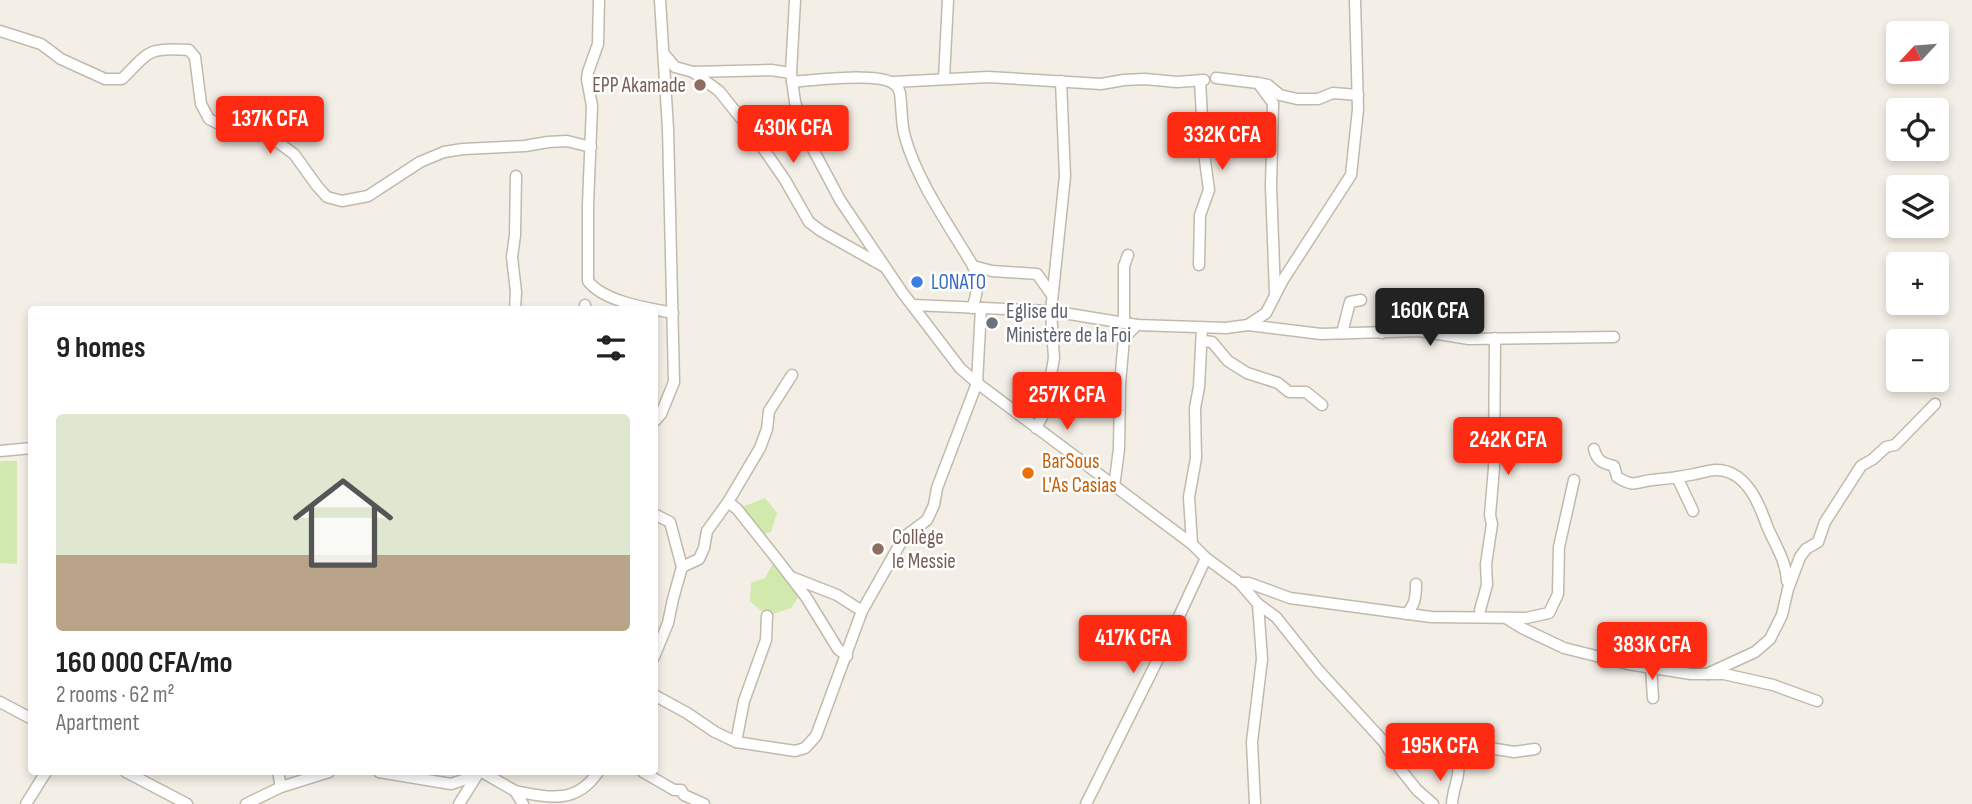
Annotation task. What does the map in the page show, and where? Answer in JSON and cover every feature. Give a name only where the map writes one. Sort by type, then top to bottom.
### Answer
[{"type":"street","points":[[599,0],[598,44],[587,79],[592,97],[587,205],[588,281],[597,290],[636,306]]},
{"type":"street","points":[[658,417],[674,382],[668,129],[660,0]]},
{"type":"street","points":[[795,0],[792,77],[795,102],[807,138],[839,200],[912,305],[960,368],[976,383],[1192,544],[1240,583],[1258,604],[1276,617],[1319,671],[1384,742],[1417,790],[1433,804]]},
{"type":"street","points":[[944,78],[948,0]]},
{"type":"street","points":[[1248,325],[1266,313],[1275,293],[1351,175],[1358,109],[1355,0]]},
{"type":"street","points":[[0,31],[41,44],[61,59],[105,79],[122,79],[144,55],[163,48],[189,50],[195,57],[201,104],[209,119],[228,128],[254,128],[272,138],[294,154],[327,197],[342,201],[368,196],[420,162],[444,152],[548,142],[567,142],[591,147]]},
{"type":"street","points":[[664,54],[675,67],[694,72],[771,70],[792,77],[868,78],[893,82],[988,77],[1101,85],[1124,80],[1202,80],[1203,153],[1209,190],[1200,215],[1199,265]]},
{"type":"street","points":[[694,72],[719,91],[752,132],[785,180],[809,222],[886,268]]},
{"type":"street","points":[[1216,78],[1268,85],[1280,95],[1297,99],[1318,99],[1333,93],[1358,95]]},
{"type":"street","points":[[1036,428],[1043,415],[1054,358],[1051,311],[1065,176],[1061,81]]},
{"type":"street","points":[[658,697],[736,742],[794,751],[805,748],[816,736],[862,611],[904,537],[927,520],[934,505],[937,488],[976,383],[978,279],[913,158],[902,123],[900,93],[893,82]]},
{"type":"street","points":[[1258,83],[1273,103],[1271,186],[1275,293]]},
{"type":"street","points":[[516,176],[512,257],[516,306]]},
{"type":"street","points":[[1114,487],[1119,449],[1124,266],[1128,255]]},
{"type":"street","points":[[973,267],[1037,274],[1046,270],[1056,260]]},
{"type":"street","points":[[1037,274],[1052,295]]},
{"type":"street","points":[[1342,334],[1350,302],[1361,300]]},
{"type":"street","points":[[912,305],[1051,311],[1137,325],[1226,328],[1248,325],[1321,334],[1420,331],[1469,339],[1614,337]]},
{"type":"street","points":[[923,320],[937,306]]},
{"type":"street","points":[[658,310],[673,313]]},
{"type":"street","points":[[1382,333],[1390,317]]},
{"type":"street","points":[[1124,338],[1137,325]]},
{"type":"street","points":[[1192,544],[1189,496],[1196,458],[1195,408],[1199,387],[1202,327]]},
{"type":"street","points":[[1480,610],[1487,585],[1486,564],[1492,524],[1490,515],[1494,468],[1495,338]]},
{"type":"street","points":[[1202,341],[1212,342],[1228,361],[1247,373],[1278,383],[1289,392],[1306,392],[1322,405]]},
{"type":"street","points":[[682,567],[699,559],[707,531],[760,448],[767,429],[769,411],[792,375]]},
{"type":"street","points":[[1051,383],[1120,384]]},
{"type":"street","points":[[1707,674],[1755,652],[1770,639],[1782,615],[1800,557],[1806,549],[1818,542],[1825,522],[1861,466],[1886,447],[1895,445],[1935,404]]},
{"type":"street","points":[[0,451],[28,448]]},
{"type":"street","points":[[1594,449],[1596,458],[1601,463],[1614,466],[1617,477],[1638,485],[1647,481],[1717,470],[1738,477],[1757,500],[1773,542],[1783,558],[1788,589]]},
{"type":"street","points":[[1677,477],[1693,512]]},
{"type":"street","points":[[1240,583],[1249,583],[1290,598],[1431,617],[1526,618],[1549,613],[1558,594],[1559,547],[1574,480]]},
{"type":"street","points":[[728,502],[737,509],[806,597],[838,649],[846,656]]},
{"type":"street","points":[[658,516],[670,522],[682,567],[668,623],[658,647]]},
{"type":"street","points":[[1086,804],[1206,558]]},
{"type":"street","points":[[790,577],[837,595],[862,611]]},
{"type":"street","points":[[1406,614],[1412,608],[1416,584]]},
{"type":"street","points":[[1255,804],[1252,742],[1262,659],[1258,604]]},
{"type":"street","points":[[736,742],[744,701],[766,640],[767,616]]},
{"type":"street","points":[[1506,618],[1564,648],[1628,664],[1691,674],[1724,674],[1773,685],[1817,701]]},
{"type":"street","points":[[1651,667],[1653,698]]},
{"type":"street","points":[[0,702],[28,717]]},
{"type":"street","points":[[1384,742],[1419,742],[1456,755],[1459,763],[1458,780],[1452,804]]},
{"type":"street","points":[[1446,750],[1475,750],[1484,747],[1514,752],[1535,748]]},
{"type":"street","points":[[26,804],[44,775]]},
{"type":"street","points":[[131,775],[187,804]]},
{"type":"street","points":[[279,775],[281,787]]},
{"type":"street","points":[[246,804],[281,787],[319,775]]},
{"type":"street","points":[[399,775],[451,783],[474,775]]},
{"type":"street","points":[[459,804],[478,775]]},
{"type":"street","points":[[486,775],[515,791],[559,799],[583,790],[596,775]]},
{"type":"street","points":[[648,775],[704,804]]},
{"type":"street","points":[[515,791],[523,804]]},
{"type":"green space","points":[[0,461],[17,461],[17,564],[0,563]]},
{"type":"green space","points":[[765,498],[777,513],[771,532],[759,536],[737,509]]},
{"type":"green space","points":[[776,558],[802,592],[791,608],[767,616],[750,601],[751,583],[765,578]]},
{"type":"place","name":"EPP Akamade","points":[[700,85]]},
{"type":"place","name":"LONATO","points":[[917,282]]},
{"type":"place","name":"Eglise du Ministère de la Foi","points":[[992,323]]},
{"type":"place","name":"BarSous L'As Casias","points":[[1028,473]]},
{"type":"place","name":"Collège le Messie","points":[[878,549]]}]
